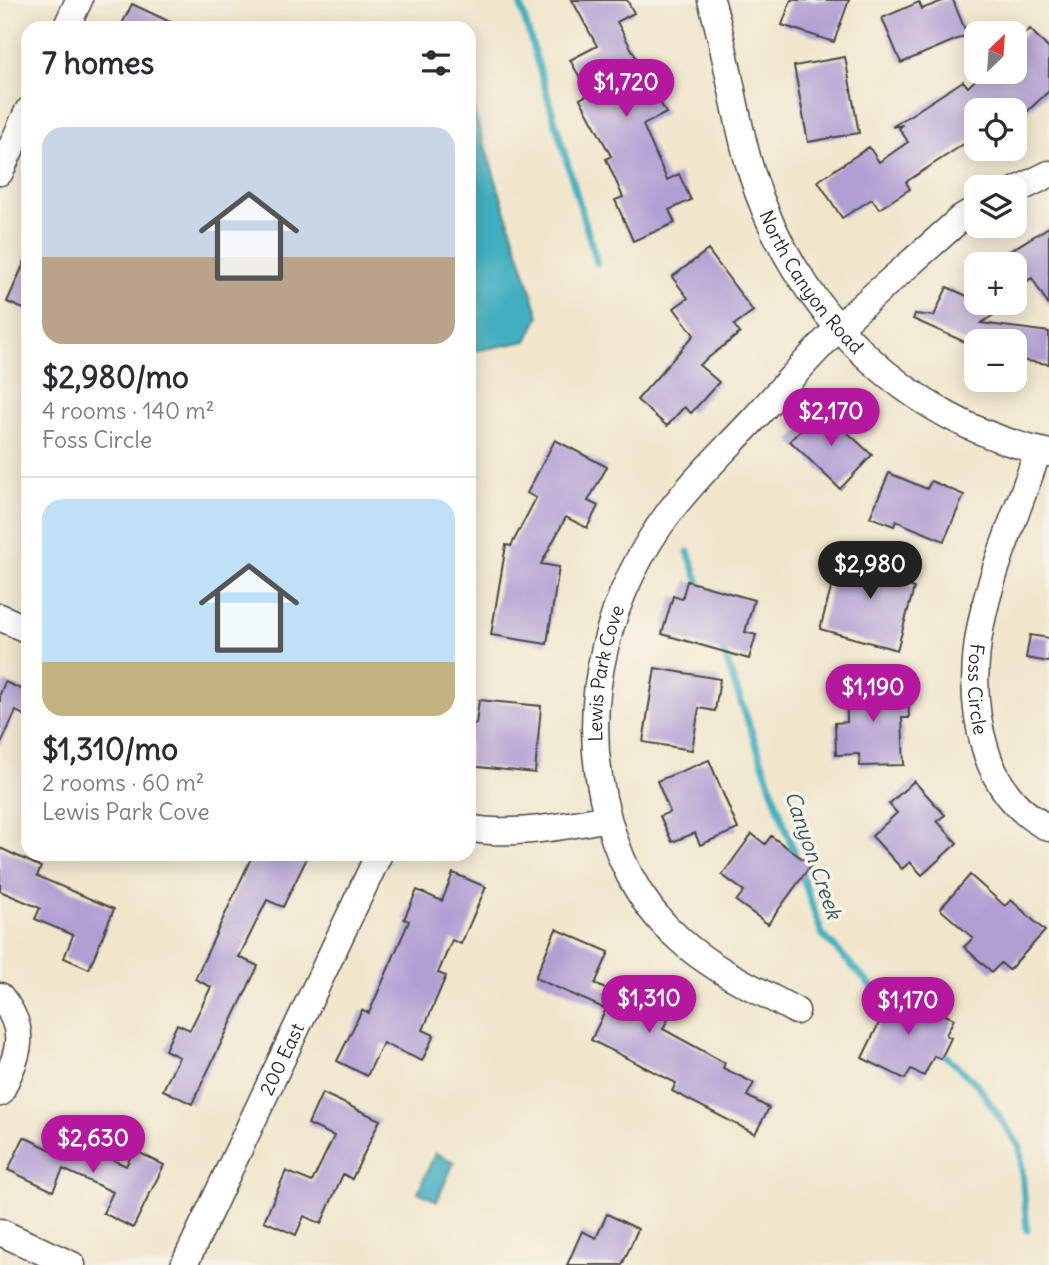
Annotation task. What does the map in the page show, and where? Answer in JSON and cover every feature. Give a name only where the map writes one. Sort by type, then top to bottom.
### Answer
[{"type":"street","points":[[69,21],[79,0]]},
{"type":"street","name":"North Canyon Road","points":[[711,0],[750,170],[769,223],[802,280],[838,328],[882,371],[931,406],[993,436],[1044,452]]},
{"type":"street","points":[[0,172],[21,126]]},
{"type":"street","points":[[1027,185],[1049,174]]},
{"type":"street","name":"Lewis Park Cove","points":[[796,1011],[704,959],[659,920],[627,874],[607,818],[595,753],[596,702],[611,626],[634,567],[672,508],[838,328],[964,216]]},
{"type":"street","name":"Foss Circle","points":[[1044,452],[979,620],[974,691],[978,728],[989,762],[1003,788],[1018,807],[1049,828]]},
{"type":"street","points":[[0,617],[21,627]]},
{"type":"street","points":[[476,829],[494,831],[579,824],[607,818]]},
{"type":"street","name":"200 East","points":[[184,1265],[376,861]]},
{"type":"street","points":[[0,996],[14,1018],[19,1041],[0,1093]]},
{"type":"street","points":[[0,1232],[72,1265]]},
{"type":"water","points":[[476,118],[539,316],[527,341],[476,351]]},
{"type":"water","points":[[435,1153],[454,1162],[437,1201],[418,1192]]},
{"type":"building","points":[[572,0],[627,0],[634,13],[617,22],[666,113],[643,125],[667,180],[679,174],[691,200],[669,210],[675,223],[633,241],[615,200],[623,197],[606,159],[611,156],[580,99],[589,94],[570,60],[597,46]]},
{"type":"building","points":[[791,0],[849,0],[834,42],[782,25]]},
{"type":"building","points":[[945,0],[953,0],[964,28],[964,36],[901,63],[882,18],[919,2],[922,9]]},
{"type":"building","points":[[132,4],[168,21],[124,21]]},
{"type":"building","points":[[1030,29],[1049,49],[1049,91],[1027,112],[1027,98],[964,98],[964,144],[906,182],[910,189],[879,209],[872,199],[842,218],[818,181],[869,147],[879,162],[908,142],[899,128],[903,125],[892,127],[963,81],[968,87],[971,84],[1027,84],[1027,32]]},
{"type":"building","points":[[845,57],[859,133],[808,142],[794,66]]},
{"type":"building","points":[[1049,227],[1049,306],[1032,278],[1027,281],[1027,252],[1008,252]]},
{"type":"building","points":[[708,250],[753,311],[734,325],[740,333],[699,365],[719,382],[691,413],[684,407],[667,426],[637,400],[694,335],[674,308],[688,298],[672,277]]},
{"type":"building","points":[[21,270],[21,308],[7,302]]},
{"type":"building","points":[[947,287],[964,295],[964,315],[994,315],[981,323],[1026,329],[964,329],[964,342],[913,319],[915,314],[934,316]]},
{"type":"building","points":[[1027,329],[1049,332],[1049,364],[1027,361]]},
{"type":"building","points":[[821,408],[872,455],[840,489],[790,441]]},
{"type":"building","points":[[555,440],[607,467],[588,501],[598,506],[587,528],[566,517],[541,564],[559,567],[547,644],[491,635],[506,545],[511,546],[536,498],[527,493]]},
{"type":"building","points":[[889,473],[927,489],[931,481],[964,495],[944,541],[896,521],[894,526],[870,517]]},
{"type":"building","points":[[851,550],[908,566],[904,584],[914,588],[897,650],[820,629],[832,585],[841,588]]},
{"type":"building","points":[[687,581],[754,600],[745,632],[756,635],[749,659],[662,634],[673,596],[682,599]]},
{"type":"building","points":[[1030,635],[1049,638],[1049,662],[1026,658]]},
{"type":"building","points":[[655,668],[720,679],[715,711],[699,708],[692,750],[643,742]]},
{"type":"building","points":[[878,679],[878,690],[908,689],[909,718],[902,718],[904,765],[860,766],[859,754],[836,755],[835,723],[847,722],[846,680]]},
{"type":"building","points":[[5,682],[21,689],[21,714],[16,711],[0,746],[0,694]]},
{"type":"building","points":[[479,700],[541,706],[535,773],[476,767]]},
{"type":"building","points":[[709,760],[738,829],[700,845],[695,833],[672,842],[660,816],[670,812],[657,781]]},
{"type":"building","points":[[914,781],[945,815],[937,821],[957,843],[922,875],[910,862],[902,869],[872,836],[897,813],[889,804]]},
{"type":"building","points":[[752,834],[765,844],[771,836],[811,865],[768,924],[736,901],[744,891],[722,875]]},
{"type":"building","points":[[0,848],[21,858],[21,861],[41,867],[37,876],[114,909],[89,969],[64,958],[73,935],[35,919],[40,908],[0,891]]},
{"type":"building","points":[[250,861],[306,861],[283,907],[267,900],[239,957],[258,966],[192,1104],[163,1090],[179,1057],[165,1050],[177,1024],[190,1030],[211,987],[195,979]]},
{"type":"building","points":[[453,873],[486,887],[461,944],[452,940],[438,973],[446,976],[423,1030],[434,1035],[422,1061],[383,1043],[367,1076],[337,1061],[362,1010],[369,1013],[409,921],[404,919],[417,890],[442,901]]},
{"type":"building","points":[[970,875],[1005,906],[1011,900],[1045,931],[1009,970],[1001,963],[992,972],[964,947],[973,938],[940,909]]},
{"type":"building","points":[[556,929],[609,952],[595,984],[642,1007],[647,996],[673,1009],[663,1029],[725,1063],[723,1068],[754,1083],[747,1096],[769,1108],[755,1134],[672,1091],[676,1083],[591,1040],[606,1009],[535,978]]},
{"type":"building","points":[[895,990],[954,1019],[946,1035],[951,1038],[941,1059],[934,1056],[924,1076],[911,1069],[905,1079],[862,1058]]},
{"type":"building","points":[[322,1093],[380,1120],[352,1179],[343,1174],[321,1224],[304,1216],[296,1235],[264,1221],[286,1171],[312,1182],[334,1136],[308,1124]]},
{"type":"building","points":[[24,1137],[64,1156],[71,1140],[126,1166],[134,1150],[164,1165],[133,1228],[103,1213],[113,1192],[63,1169],[53,1191],[8,1170]]},
{"type":"building","points":[[607,1214],[638,1229],[622,1265],[567,1265],[582,1231],[596,1238]]},
{"type":"waterway","name":"Canyon Creek","points":[[519,0],[597,263]]},
{"type":"waterway","name":"Canyon Creek","points":[[688,552],[702,591]]},
{"type":"waterway","name":"Canyon Creek","points":[[721,645],[796,858]]},
{"type":"waterway","name":"Canyon Creek","points":[[800,870],[822,934],[895,1011]]},
{"type":"waterway","name":"Canyon Creek","points":[[938,1049],[977,1084],[1020,1147],[1027,1230]]}]
